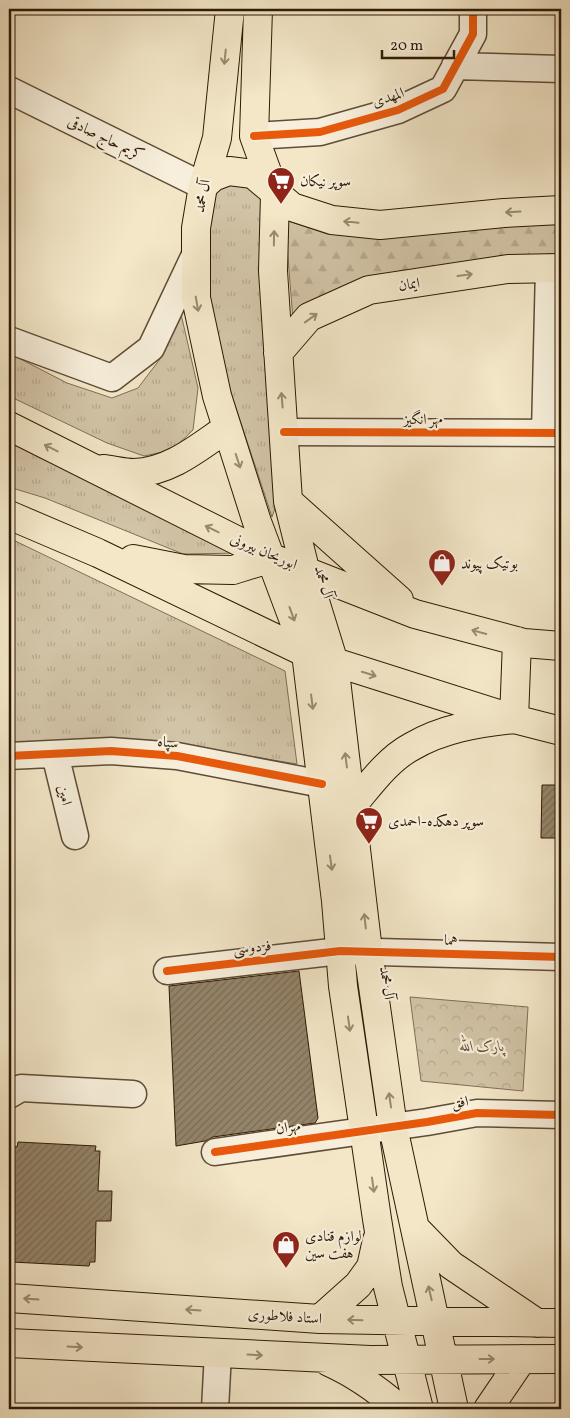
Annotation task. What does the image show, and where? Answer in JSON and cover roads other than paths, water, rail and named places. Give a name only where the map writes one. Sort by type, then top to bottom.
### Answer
[{"type":"main road","name":"آل محمد","points":[[230,9],[217,138],[203,186],[196,228],[194,257],[196,298],[217,396],[256,522],[272,558],[306,653],[340,951],[379,1231],[396,1321],[419,1409]]},
{"type":"main road","name":"آل محمد","points":[[258,9],[254,136],[275,194],[273,271],[288,501],[305,569],[334,663],[368,951],[394,1127],[454,1409]]},
{"type":"main road","points":[[217,138],[254,136]]},
{"type":"main road","points":[[203,186],[213,177],[229,171],[253,174],[292,207],[332,220],[380,225],[504,213],[561,210]]},
{"type":"main road","name":"ایمان","points":[[278,353],[309,317],[369,290],[508,269],[555,268]]},
{"type":"main road","name":"ابوریحان بیرونی","points":[[9,426],[272,558],[305,569],[415,614],[517,641],[561,646]]},
{"type":"main road","points":[[86,466],[134,473],[160,469],[187,456],[227,428]]},
{"type":"main road","points":[[98,553],[184,568],[233,570],[272,558],[288,501],[415,614]]},
{"type":"main road","points":[[9,515],[98,553],[306,653],[514,719],[561,731]]},
{"type":"main road","points":[[514,719],[517,641]]},
{"type":"main road","points":[[351,807],[378,776],[409,747],[438,734],[475,723],[514,719]]},
{"type":"main road","points":[[416,1228],[451,1266],[549,1323]]},
{"type":"main road","points":[[320,1319],[358,1285],[371,1267],[379,1231]]},
{"type":"main road","name":"استاد فلاطوری","points":[[9,1298],[320,1319],[549,1323]]},
{"type":"main road","points":[[9,1344],[319,1358],[406,1360],[561,1359]]},
{"type":"main road","points":[[319,1358],[352,1372],[400,1409]]},
{"type":"main road","points":[[488,1409],[522,1359]]},
{"type":"street","name":"المهدی","points":[[254,136],[320,132],[398,110],[443,89],[473,34],[473,9]]},
{"type":"street","points":[[455,66],[561,69]]},
{"type":"street","name":"کریم حاج صادقی","points":[[9,90],[203,186]]},
{"type":"street","points":[[9,340],[112,378],[151,348],[194,257]]},
{"type":"street","points":[[553,433],[555,268]]},
{"type":"street","name":"مهر انگیز","points":[[284,432],[553,433]]},
{"type":"street","name":"سپاه","points":[[9,756],[111,751],[177,756],[322,784]]},
{"type":"street","name":"امین","points":[[55,754],[75,836]]},
{"type":"street","name":"هما","points":[[340,951],[561,957]]},
{"type":"street","name":"فردوسی","points":[[167,971],[340,951]]},
{"type":"street","points":[[9,1095],[21,1088],[133,1094]]},
{"type":"street","name":"افق","points":[[364,1130],[477,1113],[561,1115]]},
{"type":"street","name":"مهران","points":[[216,1152],[364,1130]]},
{"type":"street","points":[[215,1409],[218,1353]]},
{"type":"place","name":"سوپر نیکان","points":[[281,205]]},
{"type":"place","name":"بوتیک پیوند","points":[[442,587]]},
{"type":"place","name":"سوپر دهکده-احمدی","points":[[369,845]]},
{"type":"place","name":"لوازم قنادی هفت سین","points":[[286,1269]]},
{"type":"park label","name":"پارک الله","points":[[482,1046]]}]
